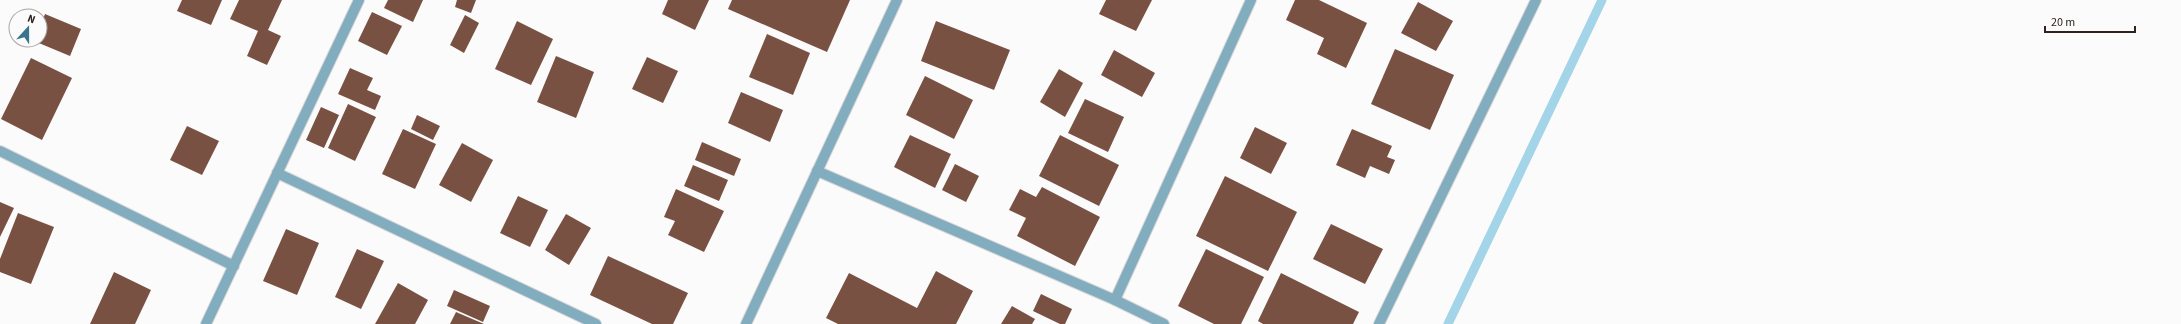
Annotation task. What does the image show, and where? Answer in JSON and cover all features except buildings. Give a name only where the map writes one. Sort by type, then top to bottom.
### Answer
[{"type":"street","points":[[206,324],[359,0]]},
{"type":"street","points":[[746,324],[897,0]]},
{"type":"street","points":[[1379,324],[1536,0]]},
{"type":"street","points":[[1115,300],[1248,1]]},
{"type":"street","points":[[0,151],[234,266]]},
{"type":"street","points":[[817,171],[1115,300],[1164,324]]},
{"type":"street","points":[[277,173],[596,324]]},
{"type":"waterway","points":[[1448,324],[1602,0]]}]
